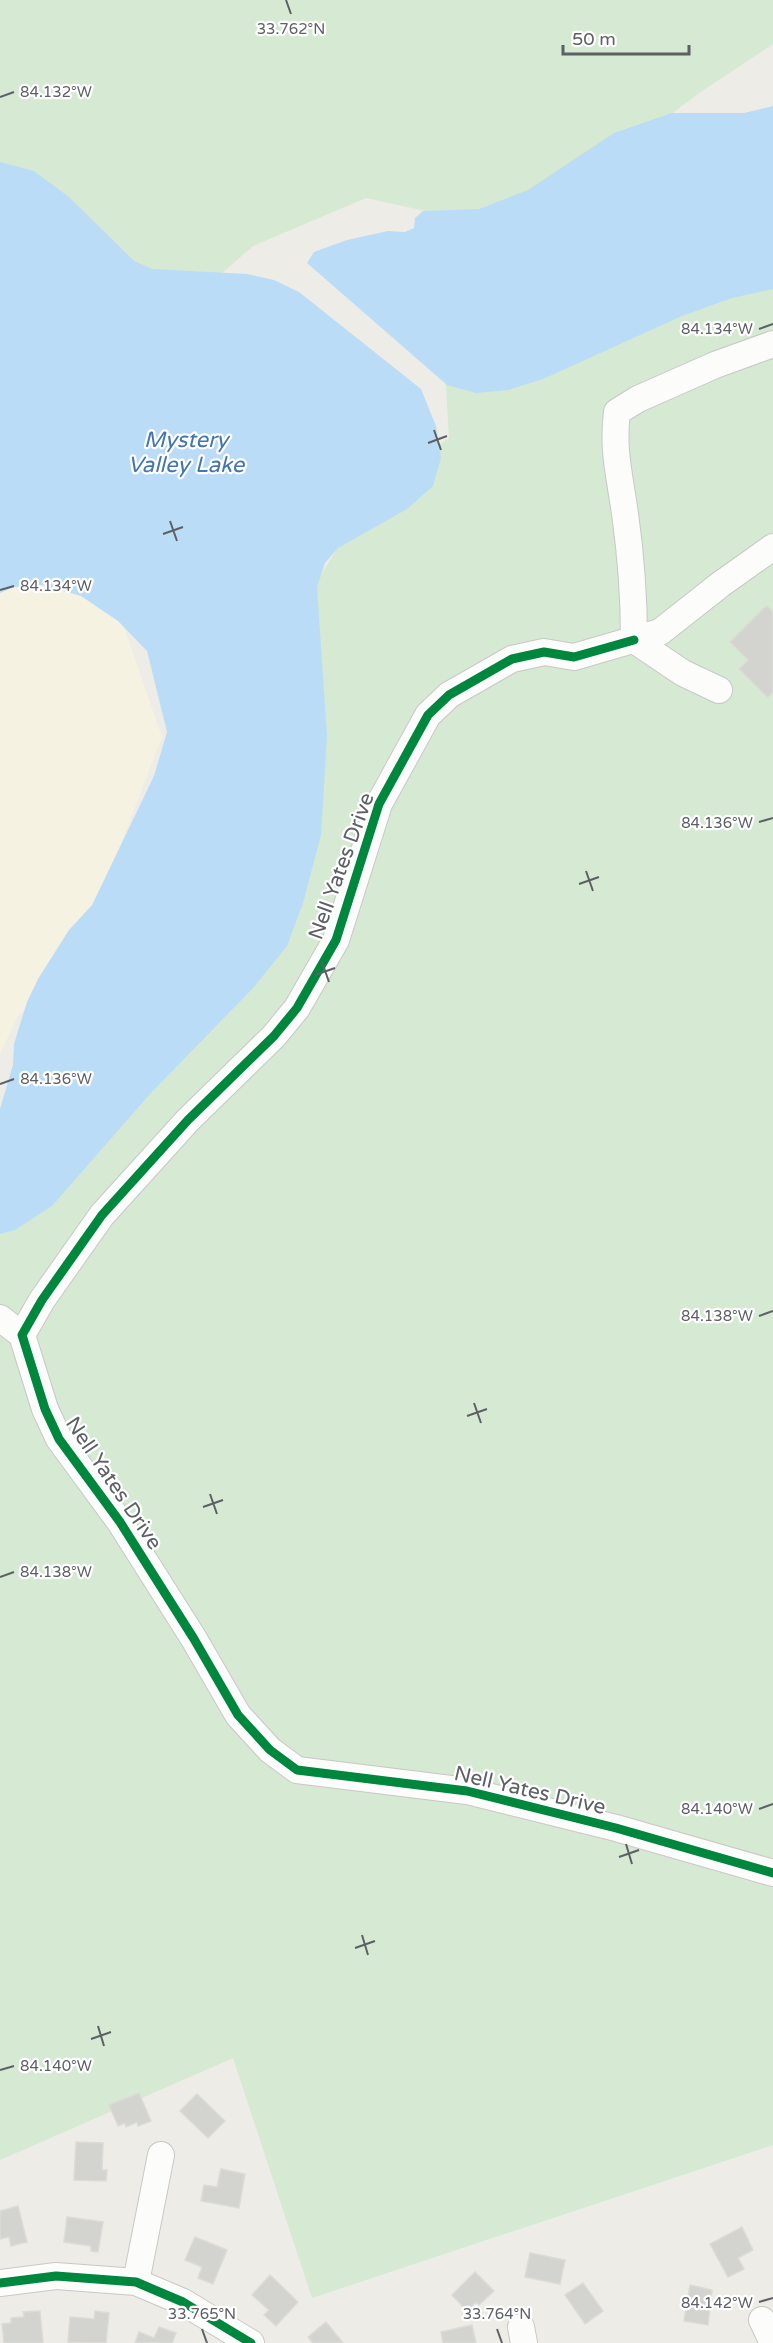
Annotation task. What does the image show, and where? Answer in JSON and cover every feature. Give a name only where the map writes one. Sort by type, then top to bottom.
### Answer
[{"type":"street","points":[[719,690],[682,673],[634,640],[634,602],[625,515],[613,441],[617,412],[638,399],[773,344]]},
{"type":"street","name":"Nell Yates Drive","points":[[773,547],[660,632],[574,657],[544,652],[512,659],[449,695],[428,714],[379,804],[336,940],[297,1008],[274,1036],[188,1120],[102,1215],[42,1300],[22,1335],[45,1409],[59,1438],[120,1522],[194,1639],[238,1715],[270,1750],[297,1770],[467,1791],[616,1828],[773,1873]]},
{"type":"street","points":[[0,1318],[22,1335]]},
{"type":"street","points":[[136,2282],[161,2155]]},
{"type":"street","points":[[0,2283],[56,2276],[136,2282],[183,2302],[251,2343]]},
{"type":"street","points":[[762,2320],[773,2343]]},
{"type":"shaded area","points":[[59,582],[122,621],[162,737],[109,875],[62,971],[18,1016],[0,1054],[0,589]]},
{"type":"green space","points":[[0,0],[773,0],[773,44],[699,93],[628,147],[504,220],[453,217],[366,198],[253,246],[214,280],[139,295],[0,215]]},
{"type":"green space","points":[[773,233],[773,2145],[312,2298],[233,2058],[0,2160],[0,1181],[299,611],[369,496],[449,438],[445,370]]},
{"type":"water","points":[[773,106],[773,289],[732,298],[682,316],[543,379],[508,390],[476,393],[447,385],[307,263],[314,252],[347,240],[388,231],[405,232],[414,228],[415,218],[423,211],[479,209],[528,190],[614,133],[672,113],[744,113]]},
{"type":"water","name":"Mystery Valley Lake","points":[[0,162],[34,171],[69,197],[134,261],[152,269],[247,274],[274,280],[299,292],[421,389],[436,426],[441,458],[433,486],[407,509],[338,548],[325,563],[317,587],[327,736],[321,835],[303,903],[287,946],[254,987],[150,1094],[52,1206],[15,1230],[0,1234],[0,1109],[13,1065],[14,1044],[27,1002],[38,979],[69,930],[92,905],[154,776],[167,732],[147,651],[118,621],[81,596],[42,585],[14,587],[0,593]]},
{"type":"building","points":[[767,605],[773,612],[773,692],[768,698],[739,669],[748,660],[730,642]]},
{"type":"building","points":[[139,2093],[151,2121],[138,2126],[137,2122],[126,2127],[125,2123],[118,2126],[109,2105]]},
{"type":"building","points":[[197,2094],[225,2121],[208,2138],[180,2111]]},
{"type":"building","points":[[76,2142],[103,2143],[102,2170],[107,2170],[106,2181],[74,2180]]},
{"type":"building","points":[[221,2169],[245,2174],[239,2208],[201,2201],[204,2185],[217,2187]]},
{"type":"building","points":[[18,2206],[27,2242],[11,2246],[9,2237],[0,2239],[0,2211]]},
{"type":"building","points":[[67,2217],[103,2222],[98,2252],[91,2251],[91,2246],[64,2242]]},
{"type":"building","points":[[742,2227],[753,2250],[738,2258],[744,2269],[728,2277],[710,2244]]},
{"type":"building","points":[[195,2237],[227,2250],[213,2284],[198,2278],[202,2267],[185,2260]]},
{"type":"building","points":[[530,2253],[565,2260],[560,2284],[525,2277]]},
{"type":"building","points":[[475,2272],[494,2291],[479,2305],[476,2302],[467,2311],[452,2295]]},
{"type":"building","points":[[270,2275],[298,2302],[276,2326],[264,2315],[269,2310],[252,2295]]},
{"type":"building","points":[[583,2283],[603,2311],[585,2324],[565,2295]]},
{"type":"building","points":[[690,2285],[712,2290],[708,2325],[684,2321]]},
{"type":"building","points":[[40,2311],[43,2343],[4,2343],[2,2324],[11,2323],[11,2318],[24,2317],[23,2312]]},
{"type":"building","points":[[95,2311],[109,2313],[106,2343],[68,2342],[70,2317],[94,2319]]},
{"type":"building","points":[[326,2322],[343,2343],[313,2343],[308,2337]]},
{"type":"building","points":[[472,2325],[476,2343],[443,2343],[441,2332]]},
{"type":"building","points":[[159,2327],[176,2333],[172,2343],[135,2343],[139,2332],[154,2338]]},
{"type":"cycle path","points":[[634,640],[574,657],[544,652],[512,659],[449,695],[428,715],[379,804],[336,940],[297,1008],[274,1036],[188,1120],[102,1215],[42,1300],[22,1335],[45,1409],[59,1439],[120,1522],[194,1639],[238,1715],[270,1750],[297,1770],[467,1791],[616,1828],[773,1873]]},
{"type":"cycle path","points":[[0,2283],[56,2276],[136,2282],[183,2302],[251,2343]]}]
